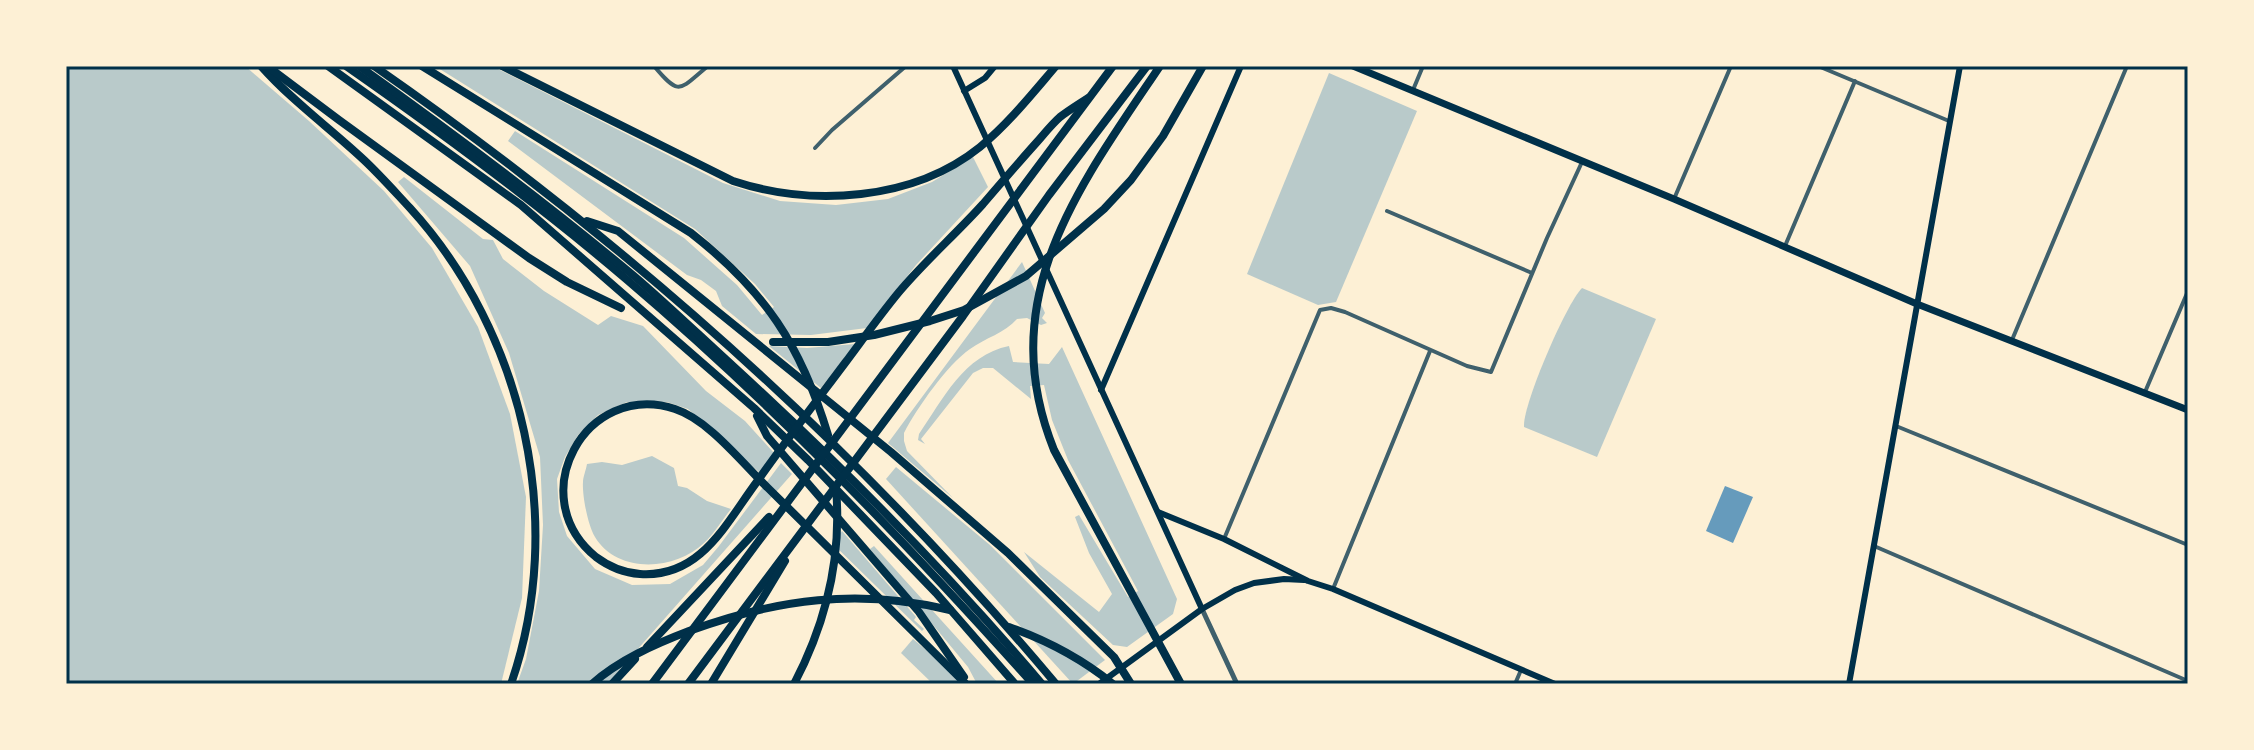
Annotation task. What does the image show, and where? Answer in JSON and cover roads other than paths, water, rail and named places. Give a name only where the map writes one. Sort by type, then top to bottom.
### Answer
[{"type":"highway","points":[[261,66],[364,160],[430,231],[466,281],[497,341],[522,427],[533,478],[536,518],[535,565],[527,619],[511,684]]},
{"type":"highway","points":[[267,66],[529,258],[567,282],[621,308]]},
{"type":"highway","points":[[328,66],[521,205],[754,408],[936,593],[1015,684]]},
{"type":"highway","points":[[346,66],[499,177],[625,278],[780,414]]},
{"type":"highway","points":[[359,66],[495,165],[646,287],[868,499],[1038,683]]},
{"type":"highway","points":[[374,66],[582,220],[705,323],[876,485],[969,584],[1056,684]]},
{"type":"highway","points":[[422,66],[691,233],[735,271],[769,309],[802,365],[815,395],[828,436],[835,476],[836,544],[830,589],[821,622],[794,684]]},
{"type":"highway","points":[[502,66],[733,181],[770,191],[847,196],[899,186],[950,166],[979,147],[1023,106],[1056,66]]},
{"type":"highway","points":[[652,684],[1113,66]]},
{"type":"highway","points":[[688,684],[1147,66]]},
{"type":"highway","points":[[1160,66],[1068,214],[1048,260],[1036,304],[1032,352],[1035,389],[1054,450],[1181,684]]},
{"type":"highway","points":[[773,342],[828,342],[874,335],[930,321],[964,310],[1026,276],[1104,209],[1131,180],[1163,136],[1203,66]]},
{"type":"highway","points":[[968,684],[926,644],[829,548],[747,467],[705,427],[677,409],[655,405],[622,408],[608,414],[594,424],[570,455],[564,483],[566,513],[573,528],[589,551],[616,569],[633,574],[650,574],[679,569],[691,561],[708,548],[722,530],[775,456],[896,296],[981,207],[1058,118],[1088,98]]},
{"type":"highway","points":[[582,220],[618,231],[891,452],[1008,553],[1114,657],[1131,684]]},
{"type":"highway","points":[[754,408],[767,436],[919,612],[968,684]]},
{"type":"highway","points":[[612,684],[795,491]]},
{"type":"highway","points":[[711,684],[818,508]]},
{"type":"highway","points":[[592,684],[602,675],[663,641],[709,624],[762,608],[811,600],[858,598],[931,605],[995,622],[1062,650],[1113,684]]},
{"type":"main road","points":[[953,66],[1202,609]]},
{"type":"main road","points":[[964,91],[985,78],[995,66]]},
{"type":"main road","points":[[1101,390],[1241,66]]},
{"type":"main road","points":[[1353,66],[1917,304],[2188,410]]},
{"type":"main road","points":[[1849,684],[1960,66]]},
{"type":"main road","points":[[1158,512],[1224,539],[1308,581],[1555,684]]},
{"type":"main road","points":[[1099,684],[1202,609],[1235,590],[1254,583],[1284,579],[1308,581]]},
{"type":"street","points":[[654,66],[677,88],[683,87],[708,66]]},
{"type":"street","points":[[815,148],[906,66]]},
{"type":"street","points":[[1412,91],[1423,66]]},
{"type":"street","points":[[1674,199],[1731,66]]},
{"type":"street","points":[[1818,66],[1951,122]]},
{"type":"street","points":[[2012,341],[2127,66]]},
{"type":"street","points":[[1785,246],[1855,81]]},
{"type":"street","points":[[1224,539],[1320,310],[1331,308],[1345,312],[1430,351],[1491,372],[1582,161]]},
{"type":"street","points":[[1387,211],[1532,273]]},
{"type":"street","points":[[2145,394],[2188,291]]},
{"type":"street","points":[[1333,589],[1430,351]]},
{"type":"street","points":[[1896,426],[2188,545]]},
{"type":"street","points":[[1873,546],[2188,681]]},
{"type":"street","points":[[1202,609],[1237,684]]},
{"type":"street","points":[[1515,684],[1521,670]]},
{"type":"water","points":[[1725,486],[1753,497],[1733,543],[1706,531]]}]
